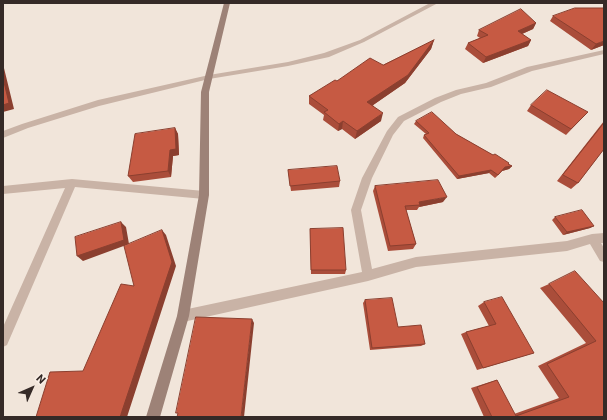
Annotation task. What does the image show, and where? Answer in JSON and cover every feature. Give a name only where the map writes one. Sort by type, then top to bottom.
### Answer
[{"type":"main road","points":[[153,417],[183,316],[204,195],[205,92],[227,3]]},
{"type":"street","points":[[3,135],[25,126],[98,103],[209,78],[288,64],[326,55],[362,41],[435,3]]},
{"type":"street","points":[[368,276],[356,210],[367,178],[390,133],[401,119],[438,100],[459,92],[488,85],[530,69],[604,52]]},
{"type":"street","points":[[3,190],[72,183],[204,195]]},
{"type":"street","points":[[3,341],[72,183]]},
{"type":"street","points":[[183,316],[368,276],[416,262],[567,246],[592,239],[604,238]]},
{"type":"street","points":[[592,239],[604,257]]},
{"type":"building","points":[[575,8],[604,8],[604,41],[596,44],[553,16]]},
{"type":"building","points":[[521,9],[536,23],[518,31],[531,40],[486,57],[468,43],[488,35],[479,30]]},
{"type":"building","points":[[434,40],[408,75],[367,102],[383,113],[357,131],[343,121],[339,124],[324,112],[328,110],[309,96],[335,80],[337,81],[370,58],[383,65]]},
{"type":"building","points":[[3,78],[9,103],[3,105]]},
{"type":"building","points":[[547,90],[588,112],[571,129],[531,105]]},
{"type":"building","points":[[432,112],[456,134],[493,155],[495,154],[512,166],[505,167],[498,175],[491,170],[459,176],[424,135],[429,133],[416,121]]},
{"type":"building","points":[[604,123],[604,149],[578,183],[563,175]]},
{"type":"building","points":[[175,128],[176,149],[170,150],[168,171],[128,176],[135,134]]},
{"type":"building","points":[[337,166],[340,181],[290,186],[288,170]]},
{"type":"building","points":[[438,180],[447,197],[419,202],[420,205],[405,206],[416,244],[390,246],[375,186]]},
{"type":"building","points":[[582,210],[594,226],[567,232],[555,217]]},
{"type":"building","points":[[121,222],[124,240],[77,256],[75,237]]},
{"type":"building","points":[[343,228],[346,270],[311,270],[310,229]]},
{"type":"building","points":[[162,230],[172,262],[120,417],[36,417],[50,372],[83,371],[121,284],[134,286],[124,246]]},
{"type":"building","points":[[575,271],[604,303],[604,417],[492,417],[477,387],[497,380],[516,416],[569,397],[547,364],[596,341],[549,284]]},
{"type":"building","points":[[502,297],[534,353],[483,368],[466,332],[496,324],[484,302]]},
{"type":"building","points":[[392,298],[398,327],[421,325],[425,344],[372,348],[365,300]]},
{"type":"building","points":[[196,317],[252,319],[241,417],[177,417],[178,413],[176,413]]}]
